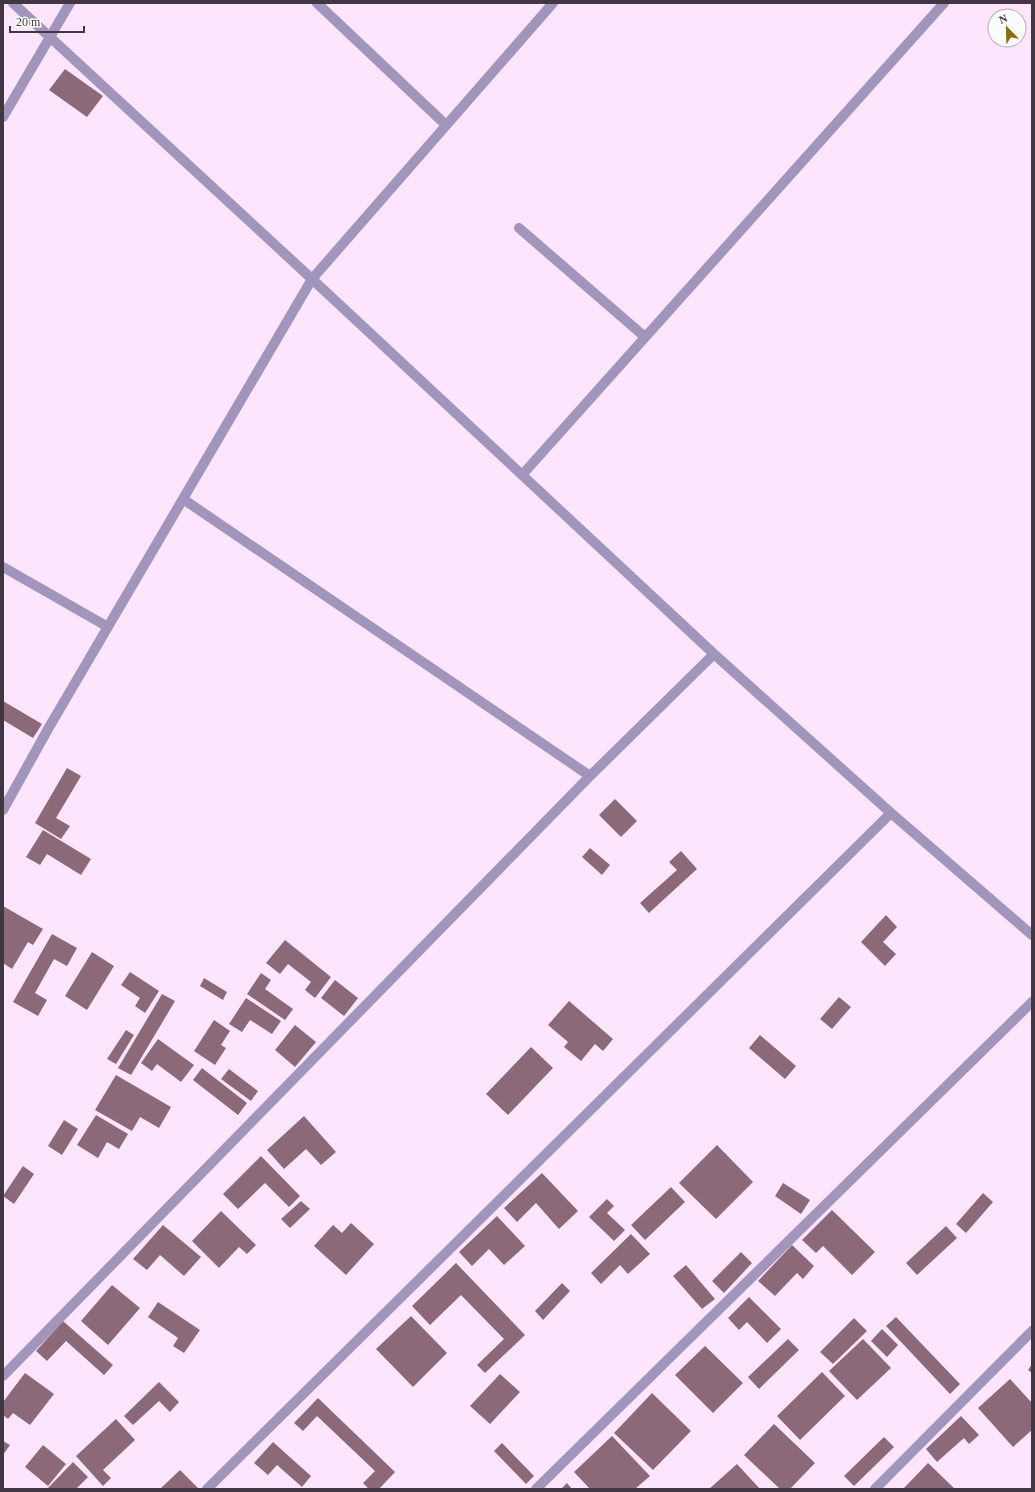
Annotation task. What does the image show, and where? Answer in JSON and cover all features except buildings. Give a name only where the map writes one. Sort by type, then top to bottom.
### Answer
[{"type":"street","points":[[13,3],[49,38],[312,279],[714,654],[891,813],[1032,935]]},
{"type":"street","points":[[3,117],[70,3]]},
{"type":"street","points":[[317,3],[446,126]]},
{"type":"street","points":[[3,810],[48,729],[312,279],[553,3]]},
{"type":"street","points":[[522,475],[944,3]]},
{"type":"street","points":[[519,228],[645,337]]},
{"type":"street","points":[[183,499],[590,776]]},
{"type":"street","points":[[3,567],[108,627]]},
{"type":"street","points":[[3,1376],[590,776],[714,654]]},
{"type":"street","points":[[207,1489],[891,813]]},
{"type":"street","points":[[536,1489],[1032,1002]]},
{"type":"street","points":[[875,1489],[1032,1331]]}]
